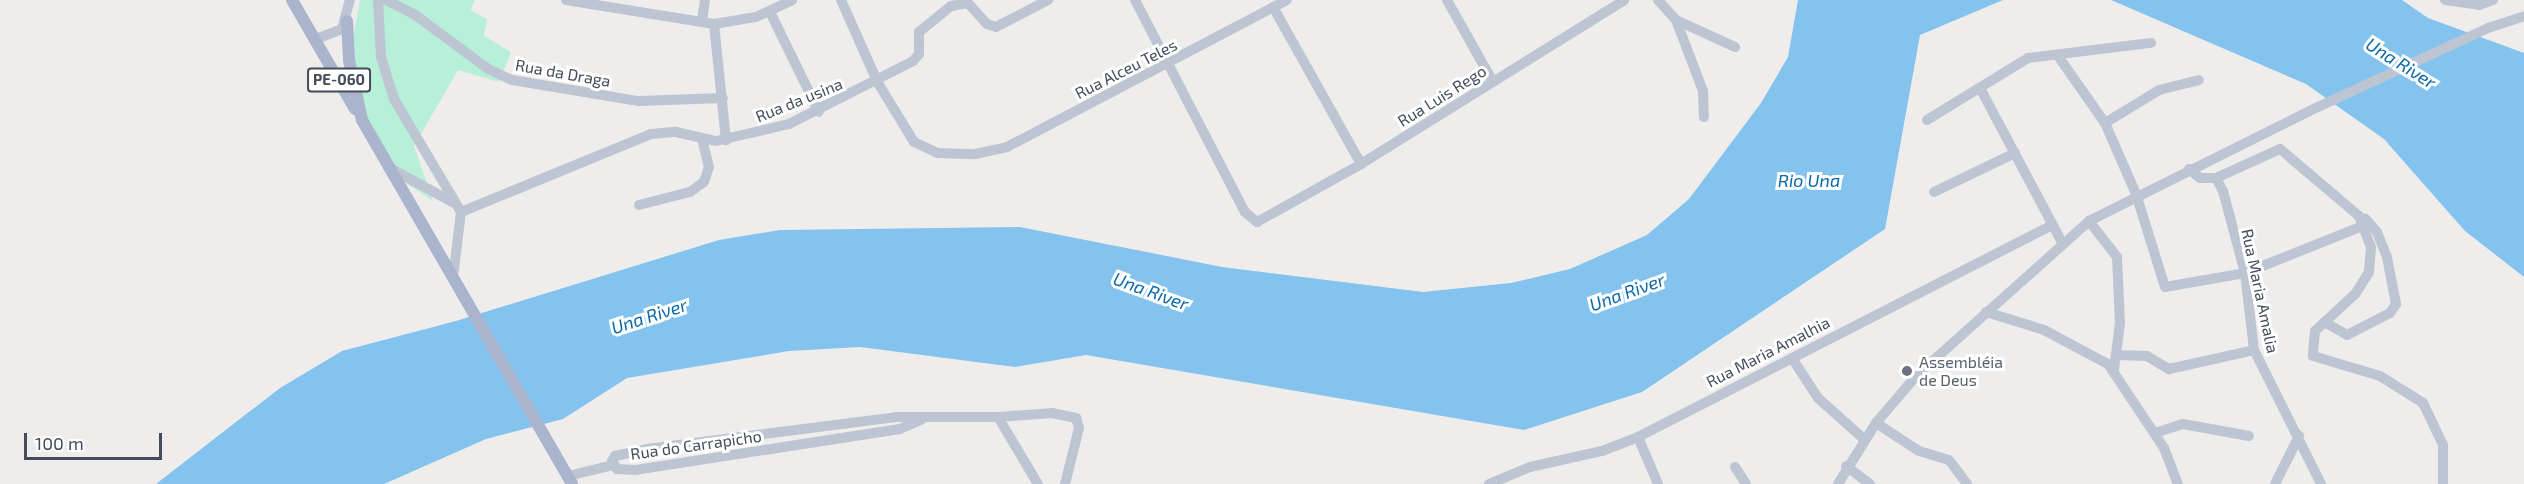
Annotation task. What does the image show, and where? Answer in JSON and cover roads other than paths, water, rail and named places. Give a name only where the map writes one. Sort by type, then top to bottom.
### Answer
[{"type":"main road","name":"PE-060","points":[[292,0],[362,120]]},
{"type":"main road","points":[[347,21],[349,60],[362,120],[570,480]]},
{"type":"street","points":[[316,39],[336,35],[347,21],[350,0]]},
{"type":"street","points":[[378,0],[385,76],[408,130],[458,208],[455,281]]},
{"type":"street","name":"Rua da Draga","points":[[386,0],[414,14],[488,69],[512,80],[638,101],[723,98]]},
{"type":"street","points":[[566,0],[714,24],[770,12],[792,0]]},
{"type":"street","points":[[702,21],[705,0]]},
{"type":"street","name":"Rua Alceu Teles","points":[[841,0],[878,82],[919,145],[938,153],[975,154],[1007,147],[1167,66],[1287,0]]},
{"type":"street","name":"Rua da usina","points":[[458,208],[625,142],[676,132],[702,139],[726,140],[819,112],[878,82],[916,58],[919,32],[951,6],[968,3],[987,24],[996,27],[1048,0]]},
{"type":"street","points":[[1134,0],[1167,66]]},
{"type":"street","points":[[1447,0],[1493,82]]},
{"type":"street","name":"Rua Luis Rego","points":[[1167,66],[1246,215],[1257,222],[1274,216],[1361,165],[1624,0]]},
{"type":"street","points":[[1658,0],[1676,20],[1703,91],[1704,117]]},
{"type":"street","points":[[2445,0],[2479,4],[2493,0]]},
{"type":"street","points":[[1273,7],[1361,165]]},
{"type":"street","points":[[770,12],[819,112]]},
{"type":"street","points":[[1838,484],[1846,466],[1876,423],[1917,375],[2062,242],[2089,221],[2136,194],[2200,163],[2488,28],[2524,16]]},
{"type":"street","points":[[1676,20],[1735,47]]},
{"type":"street","points":[[714,24],[726,140]]},
{"type":"street","points":[[1927,120],[2028,58],[2151,43]]},
{"type":"street","points":[[2058,56],[2105,123],[2136,194],[2165,287],[2244,273],[2365,225]]},
{"type":"street","points":[[2105,123],[2159,90],[2199,80]]},
{"type":"street","points":[[1980,88],[2062,242]]},
{"type":"street","points":[[639,205],[690,192],[704,182],[709,168],[702,139]]},
{"type":"street","points":[[2189,169],[2200,178],[2216,178],[2280,149],[2358,216],[2371,224],[2381,242],[2396,304],[2390,313],[2347,335],[2324,322]]},
{"type":"street","points":[[1934,192],[2015,153]]},
{"type":"street","points":[[388,167],[458,208]]},
{"type":"street","name":"Rua Maria Amalia","points":[[2216,178],[2244,273],[2254,350],[2321,484]]},
{"type":"street","points":[[2358,216],[2365,225],[2371,249],[2369,272],[2355,294],[2324,322],[2311,343],[2318,361],[2380,376],[2413,394],[2430,411],[2443,445],[2443,484]]},
{"type":"street","points":[[2089,221],[2117,257],[2117,355],[2114,370]]},
{"type":"street","name":"Rua Maria Amalhia","points":[[1489,484],[1520,470],[1602,451],[1638,437],[2052,225]]},
{"type":"street","points":[[1986,312],[2044,330],[2099,357],[2114,370],[2155,433],[2178,484]]},
{"type":"street","points":[[2117,355],[2147,356],[2169,369],[2254,350]]},
{"type":"street","points":[[1791,358],[1818,398],[1865,440]]},
{"type":"street","points":[[921,420],[1052,413],[1076,418],[1079,428],[1065,484]]},
{"type":"street","name":"Rua do Carrapicho","points":[[896,417],[921,420],[900,429],[681,464],[623,470],[613,465],[615,456],[666,446],[896,417]]},
{"type":"street","points":[[998,417],[1038,484]]},
{"type":"street","points":[[1876,423],[1919,451],[1949,460],[1967,484]]},
{"type":"street","points":[[2155,433],[2183,424],[2249,436]]},
{"type":"street","points":[[2275,484],[2299,436]]},
{"type":"street","points":[[1638,437],[1658,484]]},
{"type":"street","points":[[570,480],[613,465]]},
{"type":"street","points":[[1846,466],[1870,484]]},
{"type":"street","points":[[1735,467],[1746,484]]},
{"type":"water","name":"Rio Una","points":[[1798,0],[2003,0],[1920,35],[1885,229],[1642,392],[1524,430],[1086,355],[1015,367],[860,347],[789,351],[627,378],[563,419],[486,439],[384,484],[156,484],[280,388],[342,351],[456,321],[719,240],[780,230],[1020,227],[1222,267],[1423,292],[1511,283],[1570,269],[1647,235],[1689,199],[1761,103],[1788,57]]},
{"type":"water","name":"Una River","points":[[2111,0],[2402,0],[2428,18],[2524,53],[2524,277],[2465,231],[2384,139],[2306,84]]},
{"type":"place","name":"Assembléia de Deus","points":[[1907,371]]}]
